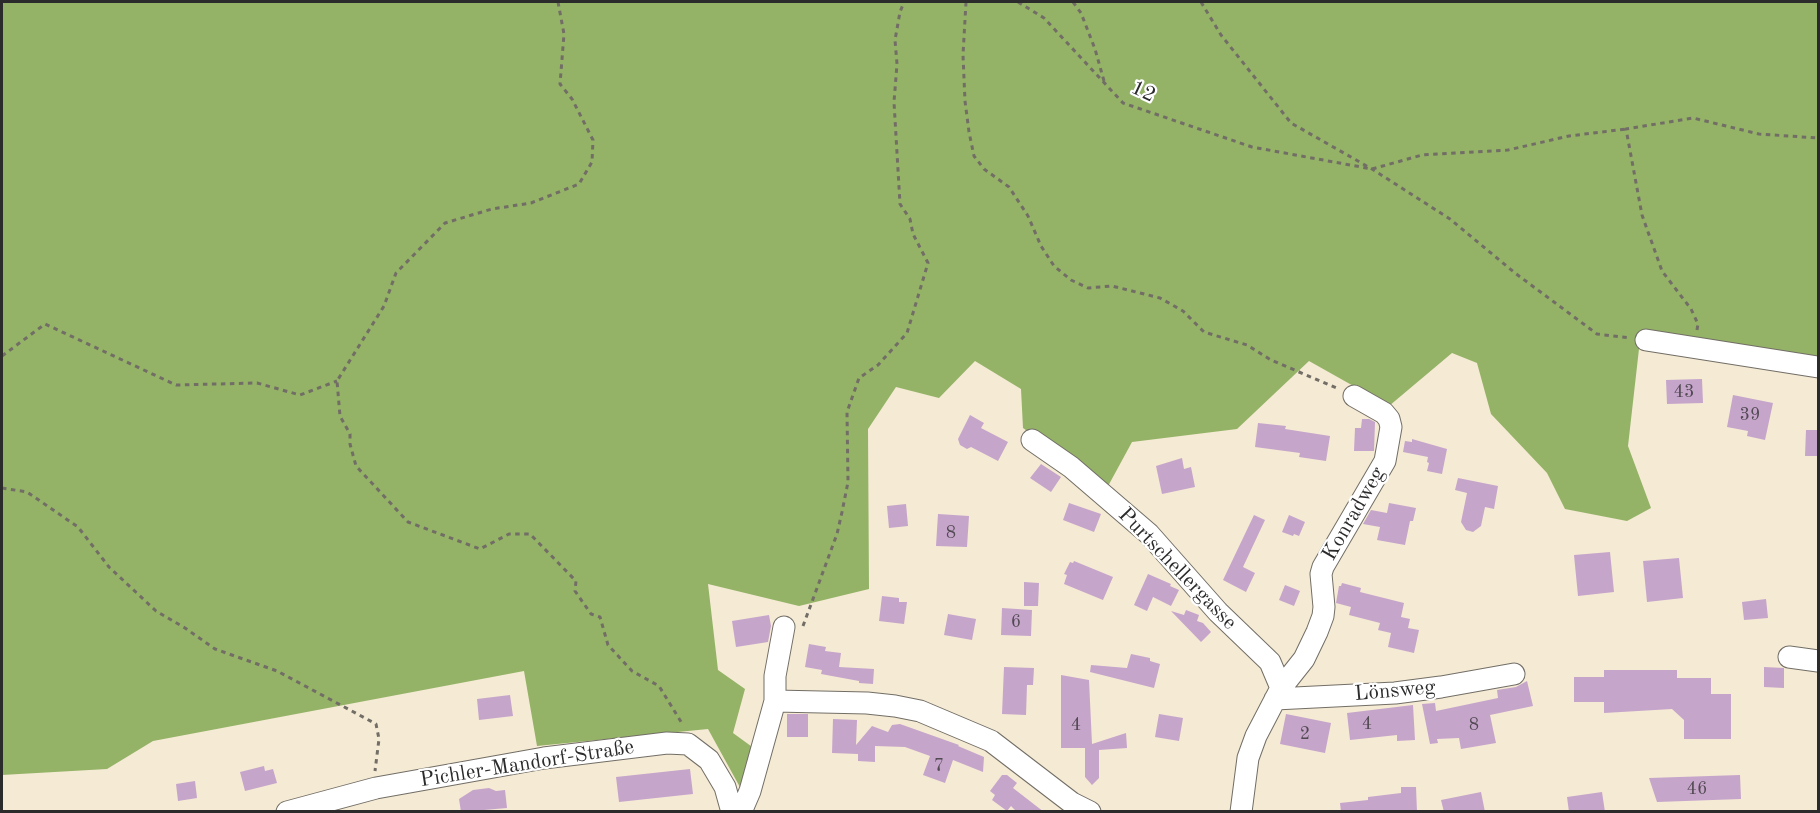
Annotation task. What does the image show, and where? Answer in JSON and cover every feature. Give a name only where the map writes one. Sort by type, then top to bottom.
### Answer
[{"type":"street","points":[[1646,340],[1818,367]]},
{"type":"street","name":"Konradweg","points":[[1241,812],[1248,758],[1256,736],[1278,693],[1304,659],[1317,632],[1324,607],[1321,574],[1323,567],[1385,461],[1391,427],[1389,419],[1384,412],[1354,396]]},
{"type":"street","name":"Purtschellergasse","points":[[1032,440],[1071,467],[1149,534],[1218,612],[1270,662],[1278,693]]},
{"type":"street","points":[[741,812],[750,791],[775,701],[775,676],[792,630]]},
{"type":"street","points":[[1789,657],[1818,661]]},
{"type":"street","name":"Lönsweg","points":[[1278,693],[1407,691],[1514,674]]},
{"type":"street","points":[[775,701],[867,703],[920,711],[990,741],[1072,802],[1090,812]]},
{"type":"street","name":"Pichler-Mandorf-Straße","points":[[287,812],[376,788],[566,755],[667,743],[688,744]]},
{"type":"street","points":[[688,744],[709,760],[717,771],[732,812]]},
{"type":"path","points":[[558,2],[564,34],[560,84],[572,99],[593,140],[592,162],[579,184],[531,203],[492,209],[445,223],[396,273],[384,306],[337,381],[340,416],[350,434],[350,444],[356,466],[408,522],[480,549],[509,534],[530,534],[576,581],[574,591],[591,614],[600,617],[608,645],[633,671],[659,686],[681,720],[688,744]]},
{"type":"path","points":[[792,630],[837,534],[848,482],[847,412],[859,378],[878,365],[907,333],[928,263],[900,204],[894,102],[897,64],[895,40],[904,2]]},
{"type":"path","points":[[966,2],[963,55],[965,101],[974,156],[984,170],[1009,187],[1028,216],[1041,246],[1054,266],[1071,280],[1088,288],[1112,286],[1160,298],[1183,310],[1204,332],[1247,345],[1272,360],[1354,396]]},
{"type":"path","name":"12","points":[[1018,2],[1044,18],[1123,103],[1252,147],[1372,169]]},
{"type":"path","points":[[1073,2],[1081,13],[1105,84]]},
{"type":"path","points":[[1201,2],[1221,35],[1291,123],[1372,169],[1450,219],[1515,273],[1597,334],[1646,340]]},
{"type":"path","points":[[1372,169],[1422,156],[1508,150],[1569,136],[1693,118],[1759,135],[1818,138]]},
{"type":"path","points":[[1626,129],[1642,215],[1662,271],[1691,309],[1698,324],[1694,348]]},
{"type":"path","points":[[2,356],[45,324],[176,385],[257,383],[300,395],[337,381]]},
{"type":"path","points":[[2,488],[27,492],[78,527],[109,567],[156,611],[215,649],[277,671],[376,724],[379,739],[374,772],[376,788]]},
{"type":"green space","points":[[2,2],[1818,2],[1818,359],[1640,340],[1628,446],[1651,508],[1627,521],[1565,509],[1547,473],[1491,414],[1477,363],[1452,353],[1389,406],[1309,361],[1237,429],[1132,442],[1107,488],[1023,428],[1021,389],[975,361],[939,398],[896,387],[868,429],[869,589],[799,606],[708,584],[718,670],[745,689],[733,733],[755,749],[741,789],[708,729],[537,746],[524,671],[153,741],[107,769],[2,775]]},
{"type":"building","points":[[1702,379],[1703,403],[1667,404],[1666,380]]},
{"type":"building","points":[[1733,395],[1773,403],[1765,440],[1747,436],[1748,431],[1727,427]]},
{"type":"building","points":[[970,415],[984,423],[981,428],[1008,442],[998,461],[971,447],[967,449],[960,445],[958,439]]},
{"type":"building","points":[[1362,419],[1375,422],[1374,451],[1354,451],[1355,428],[1361,428]]},
{"type":"building","points":[[1258,423],[1286,426],[1285,429],[1330,436],[1326,461],[1299,457],[1300,453],[1255,447]]},
{"type":"building","points":[[1806,430],[1818,430],[1818,456],[1805,456]]},
{"type":"building","points":[[1412,439],[1447,449],[1442,474],[1427,471],[1428,457],[1403,452],[1405,441],[1412,442]]},
{"type":"building","points":[[1182,458],[1184,469],[1191,467],[1195,487],[1162,494],[1156,466]]},
{"type":"building","points":[[1041,464],[1061,477],[1051,492],[1030,478]]},
{"type":"building","points":[[1458,478],[1498,486],[1494,509],[1485,507],[1481,526],[1473,532],[1466,530],[1461,522],[1467,493],[1455,490]]},
{"type":"building","points":[[1069,503],[1101,514],[1094,532],[1063,520]]},
{"type":"building","points":[[1389,503],[1416,508],[1413,521],[1410,521],[1405,545],[1377,540],[1380,527],[1363,524],[1371,510],[1387,513]]},
{"type":"building","points":[[906,504],[908,526],[889,528],[887,506]]},
{"type":"building","points":[[938,514],[969,516],[967,547],[936,546]]},
{"type":"building","points":[[1254,515],[1265,520],[1243,567],[1255,573],[1246,592],[1223,580]]},
{"type":"building","points":[[1289,515],[1305,522],[1299,536],[1282,532]]},
{"type":"building","points":[[1610,552],[1614,592],[1578,596],[1574,555]]},
{"type":"building","points":[[1679,558],[1683,598],[1647,602],[1643,561]]},
{"type":"building","points":[[1074,561],[1113,577],[1103,600],[1064,584],[1067,575],[1064,574],[1070,562]]},
{"type":"building","points":[[1148,574],[1179,590],[1171,606],[1153,597],[1147,611],[1134,605]]},
{"type":"building","points":[[1024,582],[1039,583],[1038,606],[1024,606]]},
{"type":"building","points":[[1342,583],[1361,588],[1360,592],[1404,603],[1401,617],[1410,619],[1408,628],[1419,630],[1414,653],[1388,647],[1391,633],[1378,630],[1380,623],[1349,615],[1351,607],[1336,603],[1339,586]]},
{"type":"building","points":[[1285,585],[1300,591],[1294,606],[1279,600]]},
{"type":"building","points":[[882,596],[899,598],[899,602],[907,602],[904,624],[879,621]]},
{"type":"building","points":[[1766,599],[1768,618],[1744,620],[1742,602]]},
{"type":"building","points":[[1002,608],[1032,610],[1031,636],[1001,635]]},
{"type":"building","points":[[1186,610],[1199,615],[1197,621],[1203,623],[1211,632],[1201,642],[1171,611],[1184,615]]},
{"type":"building","points":[[948,614],[976,619],[972,640],[944,635]]},
{"type":"building","points":[[769,615],[771,626],[768,642],[736,647],[732,621]]},
{"type":"building","points":[[809,644],[826,647],[825,651],[841,653],[839,667],[874,669],[873,684],[821,674],[822,670],[805,667]]},
{"type":"building","points":[[1131,654],[1150,658],[1150,661],[1160,664],[1154,688],[1090,672],[1091,665],[1127,668]]},
{"type":"building","points":[[1004,667],[1034,668],[1033,685],[1027,685],[1026,715],[1002,714]]},
{"type":"building","points":[[1764,667],[1784,668],[1784,688],[1764,687]]},
{"type":"building","points":[[1604,670],[1677,670],[1677,678],[1711,678],[1711,694],[1731,694],[1731,739],[1684,739],[1684,720],[1672,709],[1604,713],[1604,702],[1574,702],[1574,677],[1604,677]]},
{"type":"building","points":[[1061,675],[1089,680],[1092,744],[1126,733],[1127,748],[1099,750],[1099,778],[1092,785],[1085,777],[1085,748],[1061,748]]},
{"type":"building","points":[[1527,681],[1533,706],[1490,715],[1496,743],[1461,749],[1459,738],[1437,739],[1438,743],[1430,744],[1422,704],[1435,703],[1436,711],[1498,698],[1497,690],[1516,687]]},
{"type":"building","points":[[510,695],[513,716],[479,720],[477,699]]},
{"type":"building","points":[[1413,705],[1415,740],[1397,741],[1397,735],[1350,740],[1347,713]]},
{"type":"building","points":[[787,714],[808,714],[808,737],[787,737]]},
{"type":"building","points":[[1159,714],[1183,718],[1179,741],[1155,737]]},
{"type":"building","points":[[1286,714],[1331,723],[1325,753],[1280,744]]},
{"type":"building","points":[[833,719],[857,720],[856,745],[872,726],[888,732],[892,725],[900,724],[959,745],[984,757],[983,772],[953,760],[945,783],[923,775],[930,756],[905,747],[875,746],[875,762],[858,761],[858,754],[832,753]]},
{"type":"building","points":[[264,766],[265,771],[273,769],[277,783],[245,791],[240,772]]},
{"type":"building","points":[[690,769],[693,794],[619,802],[616,777]]},
{"type":"building","points":[[1002,775],[1007,775],[1017,783],[1013,788],[1044,812],[1017,812],[1011,806],[1007,811],[992,800],[995,795],[990,791]]},
{"type":"building","points":[[1740,775],[1741,799],[1657,802],[1649,778]]},
{"type":"building","points":[[195,781],[197,798],[178,801],[176,784]]},
{"type":"building","points":[[1401,787],[1416,787],[1417,812],[1341,812],[1340,803],[1401,793]]},
{"type":"building","points":[[489,788],[496,791],[505,790],[507,808],[461,812],[459,799],[473,790]]},
{"type":"building","points":[[1481,792],[1485,812],[1444,812],[1441,800]]},
{"type":"building","points":[[1602,792],[1605,812],[1569,812],[1567,797]]}]
